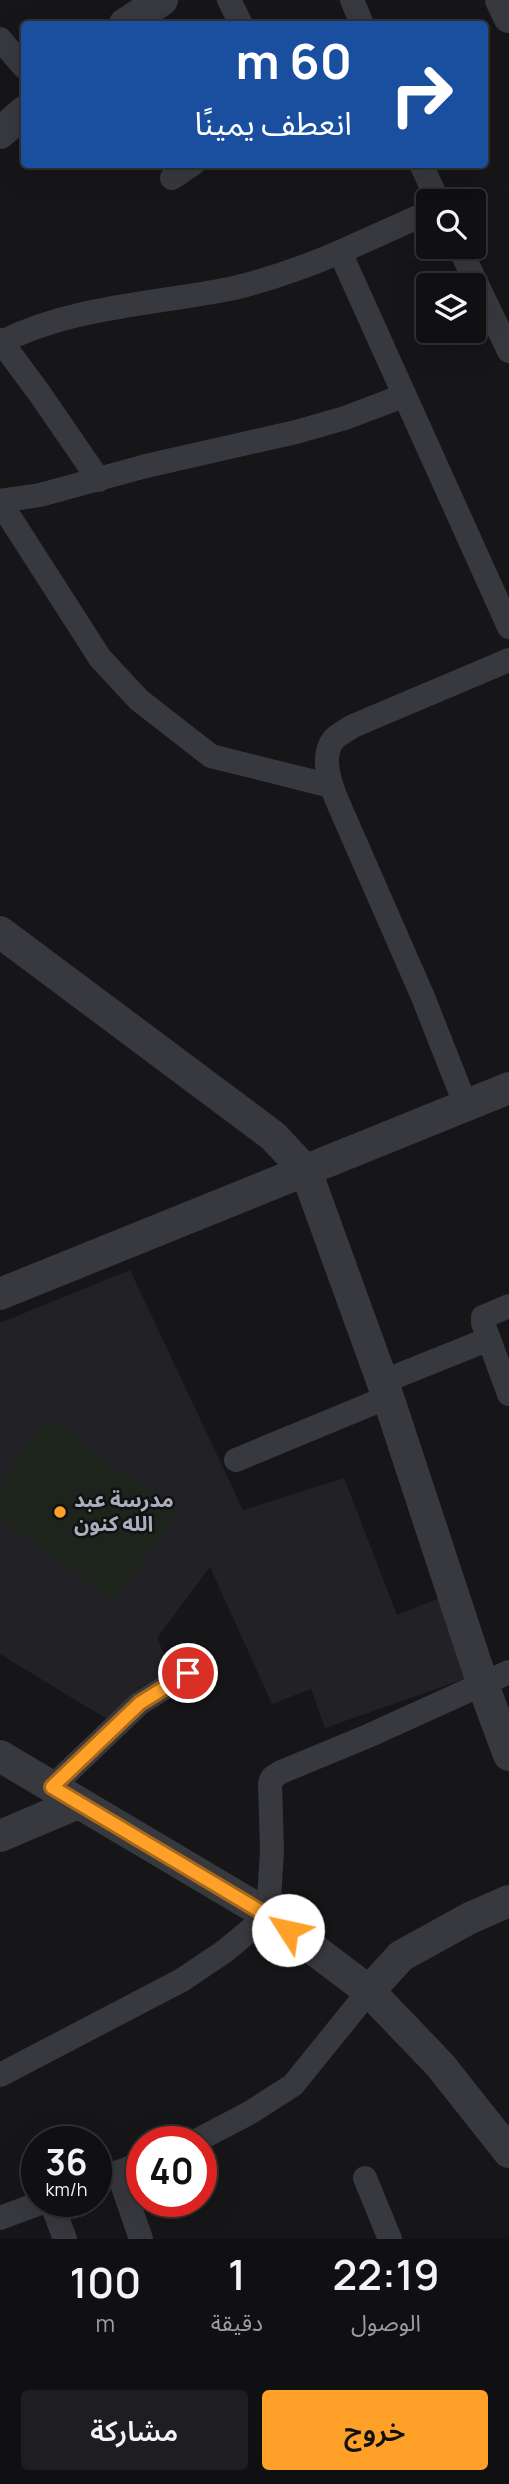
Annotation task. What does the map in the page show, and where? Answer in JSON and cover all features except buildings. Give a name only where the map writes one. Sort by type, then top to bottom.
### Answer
[{"type":"street","points":[[130,21],[162,0]]},
{"type":"street","points":[[229,0],[240,21]]},
{"type":"street","points":[[352,0],[361,21]]},
{"type":"street","points":[[501,0],[509,17]]},
{"type":"street","points":[[0,39],[21,64]]},
{"type":"street","points":[[0,133],[21,115]]},
{"type":"street","points":[[172,178],[187,168]]},
{"type":"street","points":[[423,168],[432,189]]},
{"type":"street","points":[[99,480],[0,342],[29,329],[82,315],[276,278],[416,218]]},
{"type":"street","points":[[340,252],[509,627]]},
{"type":"street","points":[[465,259],[509,351]]},
{"type":"street","points":[[331,786],[211,756],[139,700],[100,657],[0,501],[40,495],[146,466],[296,432],[345,418],[403,396]]},
{"type":"street","points":[[466,1106],[423,998],[331,786],[327,764],[328,751],[334,740],[353,726],[509,660]]},
{"type":"street","points":[[0,932],[273,1136],[306,1171],[385,1389],[496,1679],[509,1755]]},
{"type":"street","points":[[0,1294],[509,1088]]},
{"type":"street","points":[[509,1306],[483,1317],[509,1394]]},
{"type":"street","points":[[236,1460],[489,1339]]},
{"type":"street","points":[[0,1836],[65,1795],[140,1703],[188,1673]]},
{"type":"street","points":[[3,2069],[182,1980],[225,1951],[268,1916],[272,1851],[272,1778],[496,1679]]},
{"type":"street","points":[[0,1756],[268,1916],[369,1990],[440,2065],[509,2152]]},
{"type":"street","points":[[217,2130],[293,2085],[369,1990],[401,1956],[470,1918],[509,1901]]},
{"type":"street","points":[[365,2178],[390,2239]]},
{"type":"street","points":[[112,2186],[141,2239]]},
{"type":"street","points":[[0,2218],[21,2210]]},
{"type":"street","points":[[57,2217],[65,2239]]},
{"type":"shaded area","points":[[130,1270],[243,1510],[344,1478],[397,1615],[440,1598],[464,1679],[325,1728],[311,1689],[272,1704],[210,1567],[157,1638],[171,1669],[134,1692],[110,1721],[0,1654],[0,1323]]},
{"type":"shaded area","points":[[48,1418],[178,1513],[113,1601],[0,1518],[0,1483]]},
{"type":"place","name":"مدرسة عبد الله كنون","points":[[60,1512]]},
{"type":"route","points":[[188,1673],[140,1703],[52,1787],[288,1930]]}]
